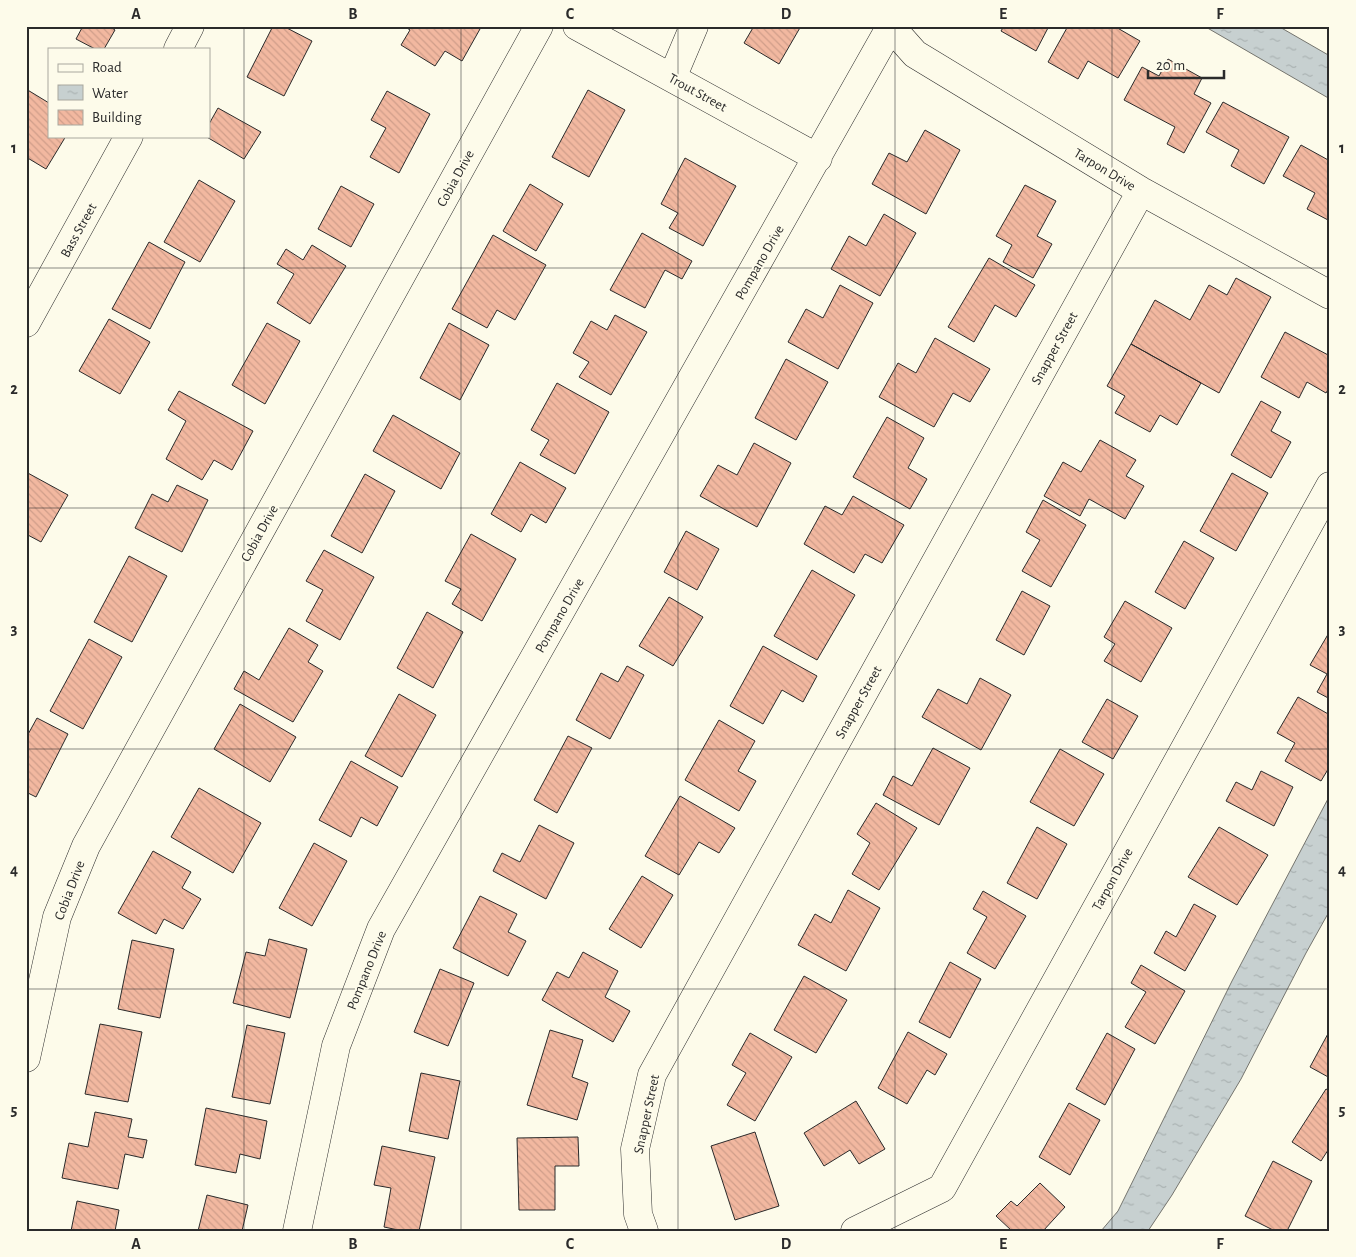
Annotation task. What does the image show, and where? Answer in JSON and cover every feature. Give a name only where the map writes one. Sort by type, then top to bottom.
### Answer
[{"type":"street","points":[[179,48],[190,26]]},
{"type":"street","name":"Cobia Drive","points":[[26,1058],[57,917],[86,846],[539,26]]},
{"type":"street","name":"Trout Street","points":[[577,26],[818,158]]},
{"type":"street","points":[[672,78],[694,26]]},
{"type":"street","name":"Pompano Drive","points":[[298,1231],[336,1046],[381,929],[891,27]]},
{"type":"street","name":"Tarpon Drive","points":[[891,27],[915,54],[1141,191],[1330,295]]},
{"type":"street","name":"Bass Street","points":[[26,323],[129,138]]},
{"type":"street","name":"Snapper Street","points":[[644,1231],[638,1214],[636,1149],[652,1075],[1141,191]]},
{"type":"street","name":"Tarpon Drive","points":[[855,1231],[942,1188],[1330,486]]},
{"type":"water","points":[[1204,26],[1278,26],[1330,56],[1330,99]]},
{"type":"water","points":[[1330,795],[1330,910],[1241,1079],[1172,1195],[1148,1231],[1101,1231],[1118,1211],[1232,981]]},
{"type":"building","points":[[83,26],[109,26],[115,30],[105,48],[93,48],[76,39]]},
{"type":"building","points":[[273,26],[283,26],[312,41],[284,96],[247,77]]},
{"type":"building","points":[[404,26],[475,26],[480,29],[462,61],[445,51],[435,66],[401,45],[410,30]]},
{"type":"building","points":[[754,26],[801,26],[779,64],[744,43]]},
{"type":"building","points":[[1004,26],[1049,26],[1036,51],[1001,31]]},
{"type":"building","points":[[1068,26],[1114,26],[1140,41],[1118,78],[1088,61],[1078,79],[1048,62]]},
{"type":"building","points":[[1168,59],[1202,78],[1194,94],[1211,103],[1184,153],[1167,144],[1175,127],[1124,100],[1142,67],[1159,76]]},
{"type":"building","points":[[26,89],[48,102],[48,138],[65,138],[46,169],[26,157]]},
{"type":"building","points":[[588,90],[625,110],[589,177],[552,157]]},
{"type":"building","points":[[387,91],[430,114],[399,173],[370,157],[386,128],[371,120]]},
{"type":"building","points":[[1223,102],[1289,137],[1264,184],[1231,166],[1239,150],[1206,132]]},
{"type":"building","points":[[218,108],[261,132],[244,159],[208,138],[210,138],[210,122]]},
{"type":"building","points":[[925,130],[960,150],[926,214],[872,184],[889,153],[907,162]]},
{"type":"building","points":[[1301,145],[1330,161],[1330,221],[1307,209],[1315,193],[1283,176]]},
{"type":"building","points":[[685,158],[736,186],[703,246],[669,228],[678,213],[661,204]]},
{"type":"building","points":[[199,180],[235,201],[200,262],[164,242]]},
{"type":"building","points":[[530,184],[563,204],[536,251],[503,231]]},
{"type":"building","points":[[1025,185],[1056,201],[1037,236],[1052,244],[1033,278],[1003,262],[1012,245],[996,236]]},
{"type":"building","points":[[341,186],[374,204],[351,247],[318,229]]},
{"type":"building","points":[[884,214],[916,233],[880,296],[831,269],[849,236],[866,246]]},
{"type":"building","points":[[642,233],[692,261],[682,279],[665,270],[645,308],[610,290]]},
{"type":"building","points":[[493,235],[546,265],[515,320],[497,310],[487,328],[452,309]]},
{"type":"building","points":[[149,242],[185,262],[150,329],[112,309]]},
{"type":"building","points":[[312,245],[346,266],[310,324],[277,303],[294,274],[277,264],[286,249],[303,260]]},
{"type":"building","points":[[989,258],[1035,285],[1016,317],[995,305],[974,342],[948,327]]},
{"type":"building","points":[[1236,278],[1271,297],[1219,393],[1131,344],[1155,300],[1190,320],[1209,285],[1227,295]]},
{"type":"building","points":[[840,285],[873,303],[838,369],[788,342],[806,309],[823,318]]},
{"type":"building","points":[[615,315],[647,332],[611,395],[579,377],[589,362],[573,353],[591,321],[607,330]]},
{"type":"building","points":[[109,319],[150,342],[120,394],[79,371]]},
{"type":"building","points":[[267,323],[300,341],[265,404],[232,385]]},
{"type":"building","points":[[449,323],[489,345],[460,400],[420,378]]},
{"type":"building","points":[[1285,332],[1330,356],[1330,386],[1326,393],[1307,382],[1299,398],[1261,377]]},
{"type":"building","points":[[935,338],[990,369],[970,402],[953,393],[934,427],[879,397],[898,363],[916,373]]},
{"type":"building","points":[[1131,344],[1201,383],[1177,425],[1160,415],[1150,432],[1115,413],[1125,396],[1107,386]]},
{"type":"building","points":[[786,359],[828,382],[796,440],[755,418]]},
{"type":"building","points":[[557,383],[609,412],[575,474],[540,455],[549,440],[531,430]]},
{"type":"building","points":[[179,391],[253,431],[232,470],[214,460],[202,480],[166,459],[186,421],[168,410]]},
{"type":"building","points":[[1261,401],[1281,412],[1271,431],[1291,442],[1271,478],[1231,455]]},
{"type":"building","points":[[393,415],[460,453],[441,489],[373,451]]},
{"type":"building","points":[[887,417],[924,438],[908,468],[927,479],[910,509],[853,477]]},
{"type":"building","points":[[1100,440],[1136,460],[1126,476],[1144,486],[1125,519],[1089,499],[1080,516],[1044,496],[1063,462],[1081,472]]},
{"type":"building","points":[[754,443],[791,463],[757,527],[700,496],[718,465],[737,475]]},
{"type":"building","points":[[520,462],[566,488],[546,523],[531,514],[521,532],[491,514]]},
{"type":"building","points":[[26,472],[68,495],[41,542],[26,534]]},
{"type":"building","points":[[1232,473],[1268,493],[1236,551],[1200,531]]},
{"type":"building","points":[[365,474],[395,491],[362,553],[331,536]]},
{"type":"building","points":[[177,485],[208,500],[182,552],[135,528],[152,494],[168,502]]},
{"type":"building","points":[[853,496],[904,525],[882,563],[865,554],[854,573],[804,544],[825,506],[842,515]]},
{"type":"building","points":[[1043,500],[1086,525],[1051,587],[1022,571],[1040,540],[1026,532]]},
{"type":"building","points":[[686,531],[719,549],[697,590],[664,572]]},
{"type":"building","points":[[471,534],[516,559],[482,621],[452,604],[461,589],[445,581]]},
{"type":"building","points":[[1184,541],[1214,558],[1185,609],[1155,592]]},
{"type":"building","points":[[324,550],[374,577],[340,640],[306,621],[323,590],[306,581]]},
{"type":"building","points":[[129,556],[167,576],[132,642],[94,622]]},
{"type":"building","points":[[812,570],[855,595],[817,660],[774,636]]},
{"type":"building","points":[[1022,591],[1050,606],[1024,655],[996,640]]},
{"type":"building","points":[[669,597],[703,617],[673,666],[639,646]]},
{"type":"building","points":[[1125,601],[1172,628],[1141,682],[1104,661],[1115,644],[1104,637]]},
{"type":"building","points":[[427,612],[463,632],[433,688],[397,668]]},
{"type":"building","points":[[289,628],[318,645],[308,662],[323,671],[293,722],[234,689],[244,671],[259,680]]},
{"type":"building","points":[[1330,631],[1330,699],[1317,692],[1327,674],[1310,665]]},
{"type":"building","points":[[89,639],[122,657],[83,729],[50,711]]},
{"type":"building","points":[[763,646],[817,676],[803,702],[782,690],[763,724],[730,706]]},
{"type":"building","points":[[627,666],[644,675],[610,739],[576,720],[601,673],[618,682]]},
{"type":"building","points":[[980,678],[1011,695],[981,750],[922,717],[938,689],[967,704]]},
{"type":"building","points":[[399,694],[436,715],[402,777],[365,756]]},
{"type":"building","points":[[1298,697],[1330,715],[1330,766],[1321,781],[1285,761],[1295,743],[1277,733]]},
{"type":"building","points":[[1107,699],[1138,716],[1113,759],[1082,742]]},
{"type":"building","points":[[240,704],[296,737],[270,782],[214,749]]},
{"type":"building","points":[[37,718],[68,734],[36,797],[26,792],[26,738]]},
{"type":"building","points":[[719,720],[755,741],[738,771],[756,781],[739,811],[685,780]]},
{"type":"building","points":[[568,736],[592,748],[557,813],[534,800]]},
{"type":"building","points":[[933,748],[970,768],[939,825],[883,795],[893,776],[912,786]]},
{"type":"building","points":[[1060,749],[1104,774],[1074,826],[1030,802]]},
{"type":"building","points":[[351,761],[398,787],[377,826],[361,817],[351,837],[319,820]]},
{"type":"building","points":[[1261,771],[1293,787],[1274,826],[1226,801],[1236,782],[1252,790]]},
{"type":"building","points":[[199,788],[261,823],[233,873],[171,837]]},
{"type":"building","points":[[680,796],[735,828],[719,853],[699,842],[679,875],[645,856]]},
{"type":"building","points":[[876,803],[917,828],[879,890],[852,874],[870,843],[857,834]]},
{"type":"building","points":[[539,825],[574,843],[546,899],[493,871],[502,853],[520,862]]},
{"type":"building","points":[[1037,827],[1067,844],[1037,899],[1007,883]]},
{"type":"building","points":[[1219,827],[1268,855],[1237,905],[1188,877]]},
{"type":"building","points":[[314,843],[347,861],[312,926],[279,908]]},
{"type":"building","points":[[153,851],[191,872],[182,888],[201,899],[183,929],[164,919],[156,934],[118,913]]},
{"type":"building","points":[[642,876],[673,895],[641,948],[609,929]]},
{"type":"building","points":[[848,890],[880,908],[846,971],[798,945],[815,914],[831,923]]},
{"type":"building","points":[[983,891],[1026,916],[995,969],[967,953],[987,917],[973,909]]},
{"type":"building","points":[[480,896],[517,914],[508,932],[526,941],[508,976],[453,948]]},
{"type":"building","points":[[1194,904],[1216,916],[1185,971],[1154,953],[1166,931],[1176,937]]},
{"type":"building","points":[[269,939],[307,949],[290,1018],[233,1003],[246,952],[265,956]]},
{"type":"building","points":[[132,940],[174,949],[160,1018],[118,1009]]},
{"type":"building","points":[[583,952],[618,971],[605,997],[630,1011],[613,1042],[542,1000],[557,972],[569,978]]},
{"type":"building","points":[[950,962],[981,979],[950,1038],[919,1022]]},
{"type":"building","points":[[1141,965],[1185,991],[1155,1044],[1125,1027],[1146,992],[1131,983]]},
{"type":"building","points":[[440,969],[474,983],[448,1046],[414,1032]]},
{"type":"building","points":[[804,976],[847,1000],[816,1053],[774,1030]]},
{"type":"building","points":[[100,1024],[142,1032],[128,1102],[85,1094]]},
{"type":"building","points":[[247,1025],[285,1033],[270,1104],[232,1097]]},
{"type":"building","points":[[550,1030],[583,1040],[572,1077],[588,1083],[577,1120],[527,1105]]},
{"type":"building","points":[[1330,1030],[1330,1078],[1310,1067]]},
{"type":"building","points":[[908,1032],[947,1054],[935,1075],[927,1070],[907,1104],[878,1088]]},
{"type":"building","points":[[750,1033],[792,1057],[755,1121],[727,1105],[746,1073],[732,1065]]},
{"type":"building","points":[[1107,1033],[1135,1049],[1105,1105],[1076,1089]]},
{"type":"building","points":[[421,1073],[460,1081],[448,1139],[409,1131]]},
{"type":"building","points":[[1326,1089],[1330,1091],[1330,1147],[1321,1161],[1292,1142]]},
{"type":"building","points":[[856,1101],[885,1149],[859,1164],[850,1150],[824,1166],[804,1133]]},
{"type":"building","points":[[1069,1103],[1100,1120],[1070,1175],[1039,1157]]},
{"type":"building","points":[[206,1108],[267,1121],[260,1159],[240,1154],[236,1173],[195,1165]]},
{"type":"building","points":[[95,1112],[132,1119],[128,1137],[147,1140],[143,1158],[125,1154],[118,1189],[62,1178],[69,1143],[88,1147]]},
{"type":"building","points":[[755,1132],[779,1206],[735,1220],[711,1146]]},
{"type":"building","points":[[578,1137],[579,1166],[555,1166],[555,1210],[519,1210],[517,1138]]},
{"type":"building","points":[[382,1146],[435,1157],[419,1231],[403,1231],[384,1227],[391,1188],[374,1185]]},
{"type":"building","points":[[1273,1161],[1312,1181],[1287,1231],[1275,1231],[1245,1216]]},
{"type":"building","points":[[1040,1183],[1065,1207],[1043,1231],[1012,1231],[996,1216],[1011,1201],[1017,1206]]},
{"type":"building","points":[[207,1195],[248,1205],[242,1231],[198,1231]]},
{"type":"building","points":[[77,1201],[119,1210],[115,1231],[71,1231]]}]
